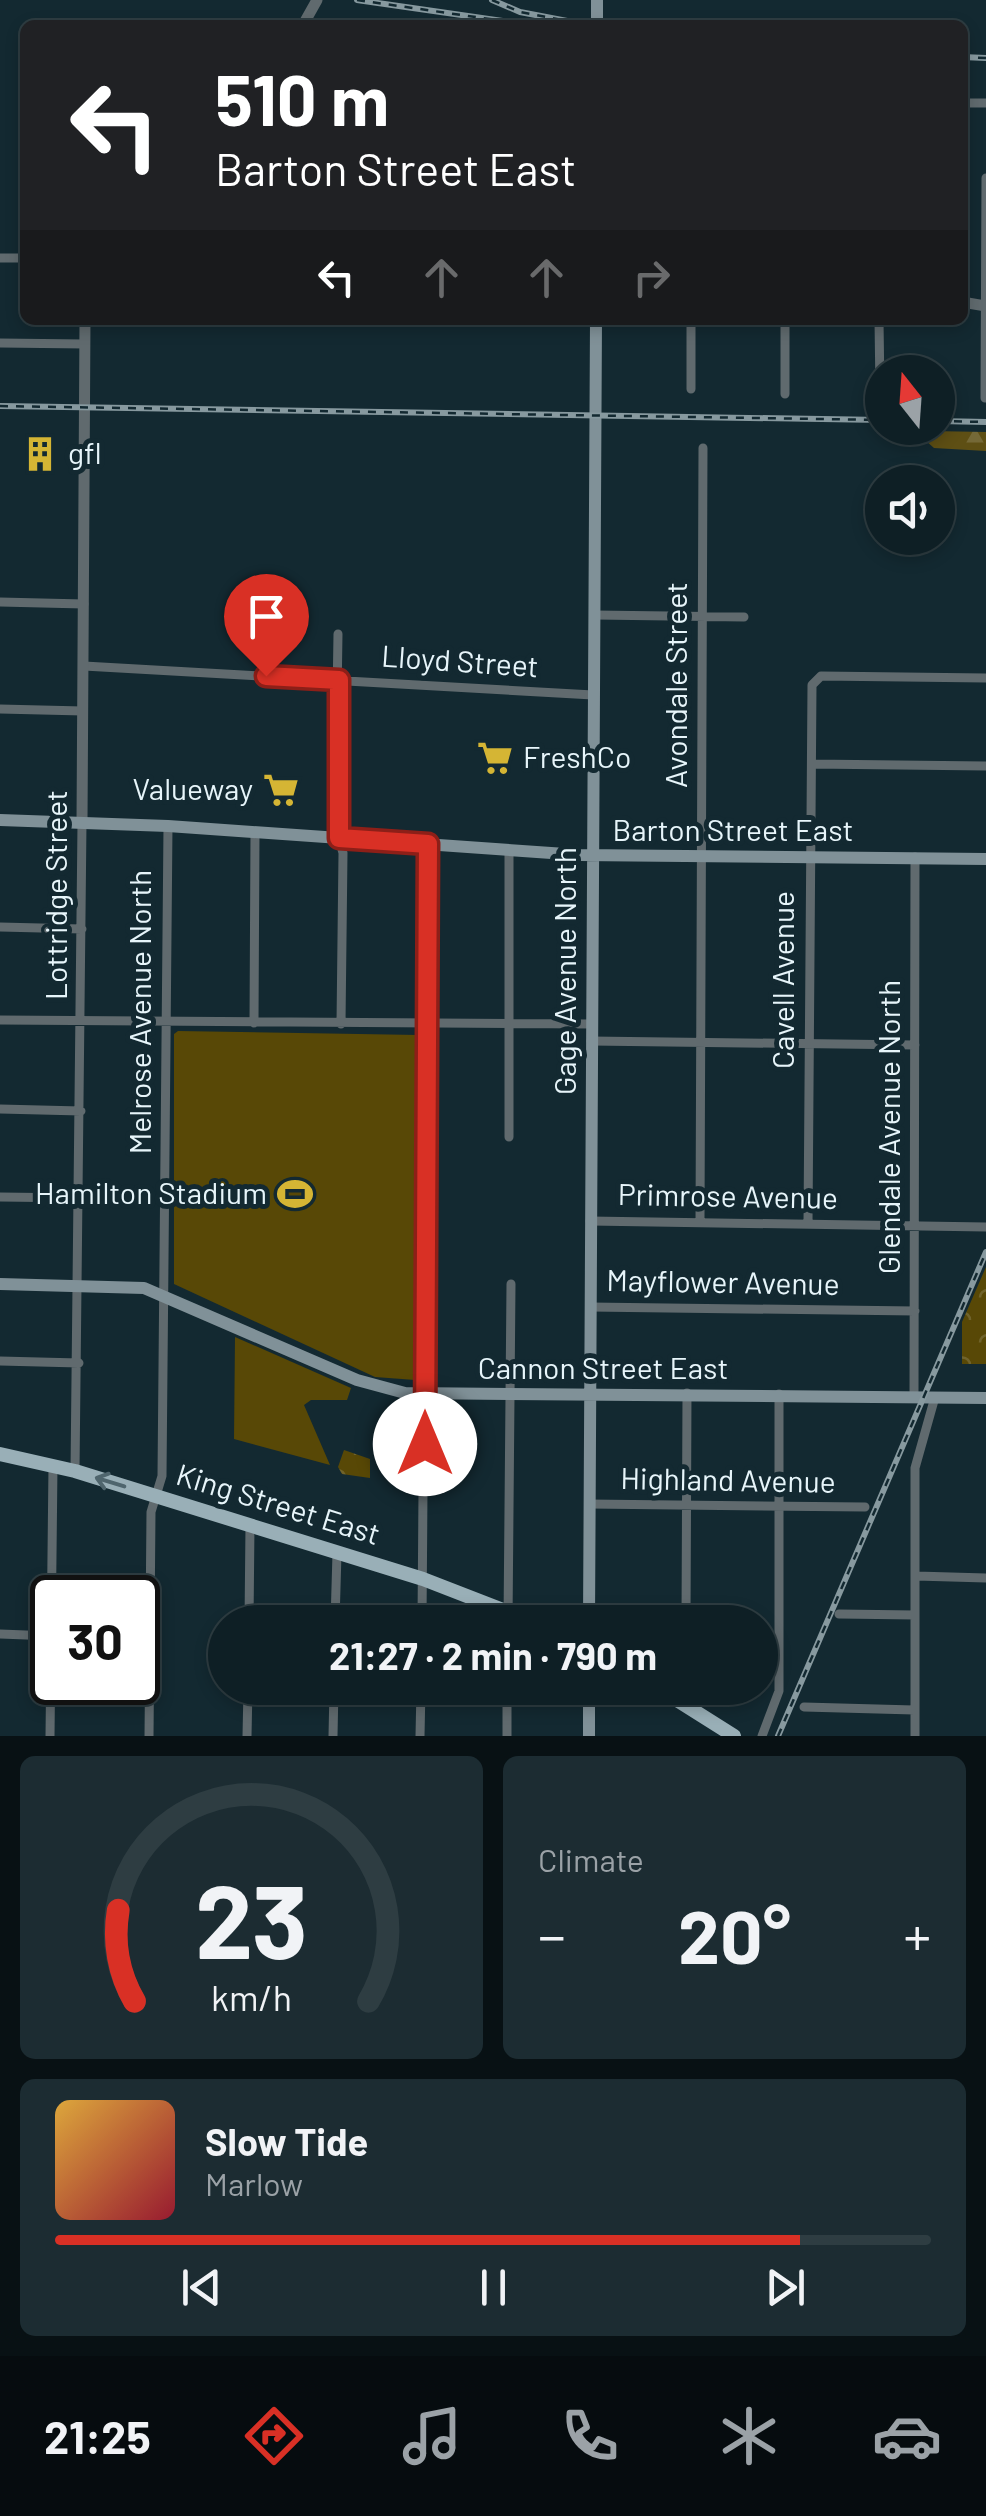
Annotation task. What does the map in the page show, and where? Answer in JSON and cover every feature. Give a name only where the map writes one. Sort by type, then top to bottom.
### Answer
[{"type":"main road","name":"Gage Avenue North","points":[[589,1605],[596,325]]},
{"type":"main road","name":"Barton Street East","points":[[0,820],[168,826],[592,855],[986,858]]},
{"type":"main road","name":"Cannon Street East","points":[[0,1284],[133,1287],[164,1294],[363,1382],[425,1394],[986,1398]]},
{"type":"main road","name":"King Street East","points":[[0,1454],[76,1471],[250,1525],[422,1579],[482,1605]]},
{"type":"main road","points":[[589,1705],[589,1736]]},
{"type":"main road","points":[[697,1705],[734,1736]]},
{"type":"street","points":[[985,398],[986,178]]},
{"type":"street","name":"Lottridge Street","points":[[76,1471],[85,325]]},
{"type":"street","points":[[691,325],[691,389]]},
{"type":"street","points":[[785,325],[785,394]]},
{"type":"street","points":[[879,325],[879,355]]},
{"type":"street","points":[[0,343],[85,344]]},
{"type":"street","name":"Avondale Street","points":[[700,1222],[703,448]]},
{"type":"street","points":[[0,602],[84,604]]},
{"type":"street","points":[[595,615],[744,617]]},
{"type":"street","points":[[338,634],[339,838],[343,854],[341,1024]]},
{"type":"street","name":"Lloyd Street","points":[[84,666],[593,696]]},
{"type":"street","name":"Cavell Avenue","points":[[808,1223],[811,688],[816,678],[986,678]]},
{"type":"street","points":[[0,709],[83,711]]},
{"type":"street","points":[[812,764],[986,766]]},
{"type":"street","name":"Melrose Avenue North","points":[[151,1575],[151,1512],[162,1476],[168,826]]},
{"type":"street","points":[[254,1023],[255,833]]},
{"type":"street","points":[[422,1605],[428,844]]},
{"type":"street","points":[[509,849],[509,1137]]},
{"type":"street","name":"Glendale Avenue North","points":[[914,1396],[915,857]]},
{"type":"street","points":[[0,927],[82,929]]},
{"type":"street","points":[[0,1020],[591,1024]]},
{"type":"street","points":[[592,1041],[915,1045]]},
{"type":"street","points":[[0,1109],[81,1111]]},
{"type":"street","points":[[0,1196],[80,1198]]},
{"type":"street","name":"Primrose Avenue","points":[[590,1221],[986,1226]]},
{"type":"street","points":[[508,1605],[511,1284]]},
{"type":"street","name":"Mayflower Avenue","points":[[590,1307],[915,1311]]},
{"type":"street","points":[[0,1361],[79,1363]]},
{"type":"street","points":[[686,1605],[687,1393]]},
{"type":"street","points":[[762,1736],[779,1691],[778,1394]]},
{"type":"street","points":[[915,1736],[915,1468],[935,1397]]},
{"type":"street","points":[[52,1575],[53,1465]]},
{"type":"street","name":"Highland Avenue","points":[[589,1504],[865,1507]]},
{"type":"street","points":[[248,1605],[250,1525]]},
{"type":"street","points":[[336,1605],[337,1554]]},
{"type":"street","points":[[916,1576],[986,1578]]},
{"type":"street","points":[[839,1614],[915,1616]]},
{"type":"street","points":[[0,1634],[30,1635]]},
{"type":"street","points":[[50,1736],[51,1705]]},
{"type":"street","name":"Melrose Avenue North","points":[[149,1736],[150,1705]]},
{"type":"street","points":[[247,1736],[248,1705]]},
{"type":"street","points":[[333,1736],[334,1705]]},
{"type":"street","points":[[420,1736],[421,1705]]},
{"type":"street","points":[[507,1736],[508,1705]]},
{"type":"street","points":[[804,1707],[914,1710]]},
{"type":"green space","points":[[955,431],[986,432],[986,451],[931,445],[955,445]]},
{"type":"green space","name":"Hamilton Stadium","points":[[178,1031],[419,1035],[415,1380],[375,1377],[174,1284],[174,1034]]},
{"type":"green space","points":[[986,1267],[986,1364],[962,1364],[962,1322]]},
{"type":"green space","points":[[235,1337],[351,1388],[347,1400],[311,1400],[304,1405],[330,1465],[234,1439]]},
{"type":"green space","points":[[344,1450],[370,1459],[370,1478],[342,1474],[338,1467]]},
{"type":"railway","points":[[357,0],[496,20]]},
{"type":"railway","points":[[492,0],[520,12],[562,20]]},
{"type":"railway","points":[[968,57],[986,58]]},
{"type":"railway","points":[[0,406],[865,420]]},
{"type":"railway","points":[[955,421],[986,422]]},
{"type":"railway","points":[[778,1736],[986,1252]]},
{"type":"place","name":"gfl","points":[[40,454]]},
{"type":"place","name":"FreshCo","points":[[495,758]]},
{"type":"place","name":"Valueway","points":[[281,790]]},
{"type":"place","name":"Hamilton Stadium","points":[[295,1194]]},
{"type":"route","points":[[266,676],[339,680],[339,838],[428,844],[425,1444]]}]
